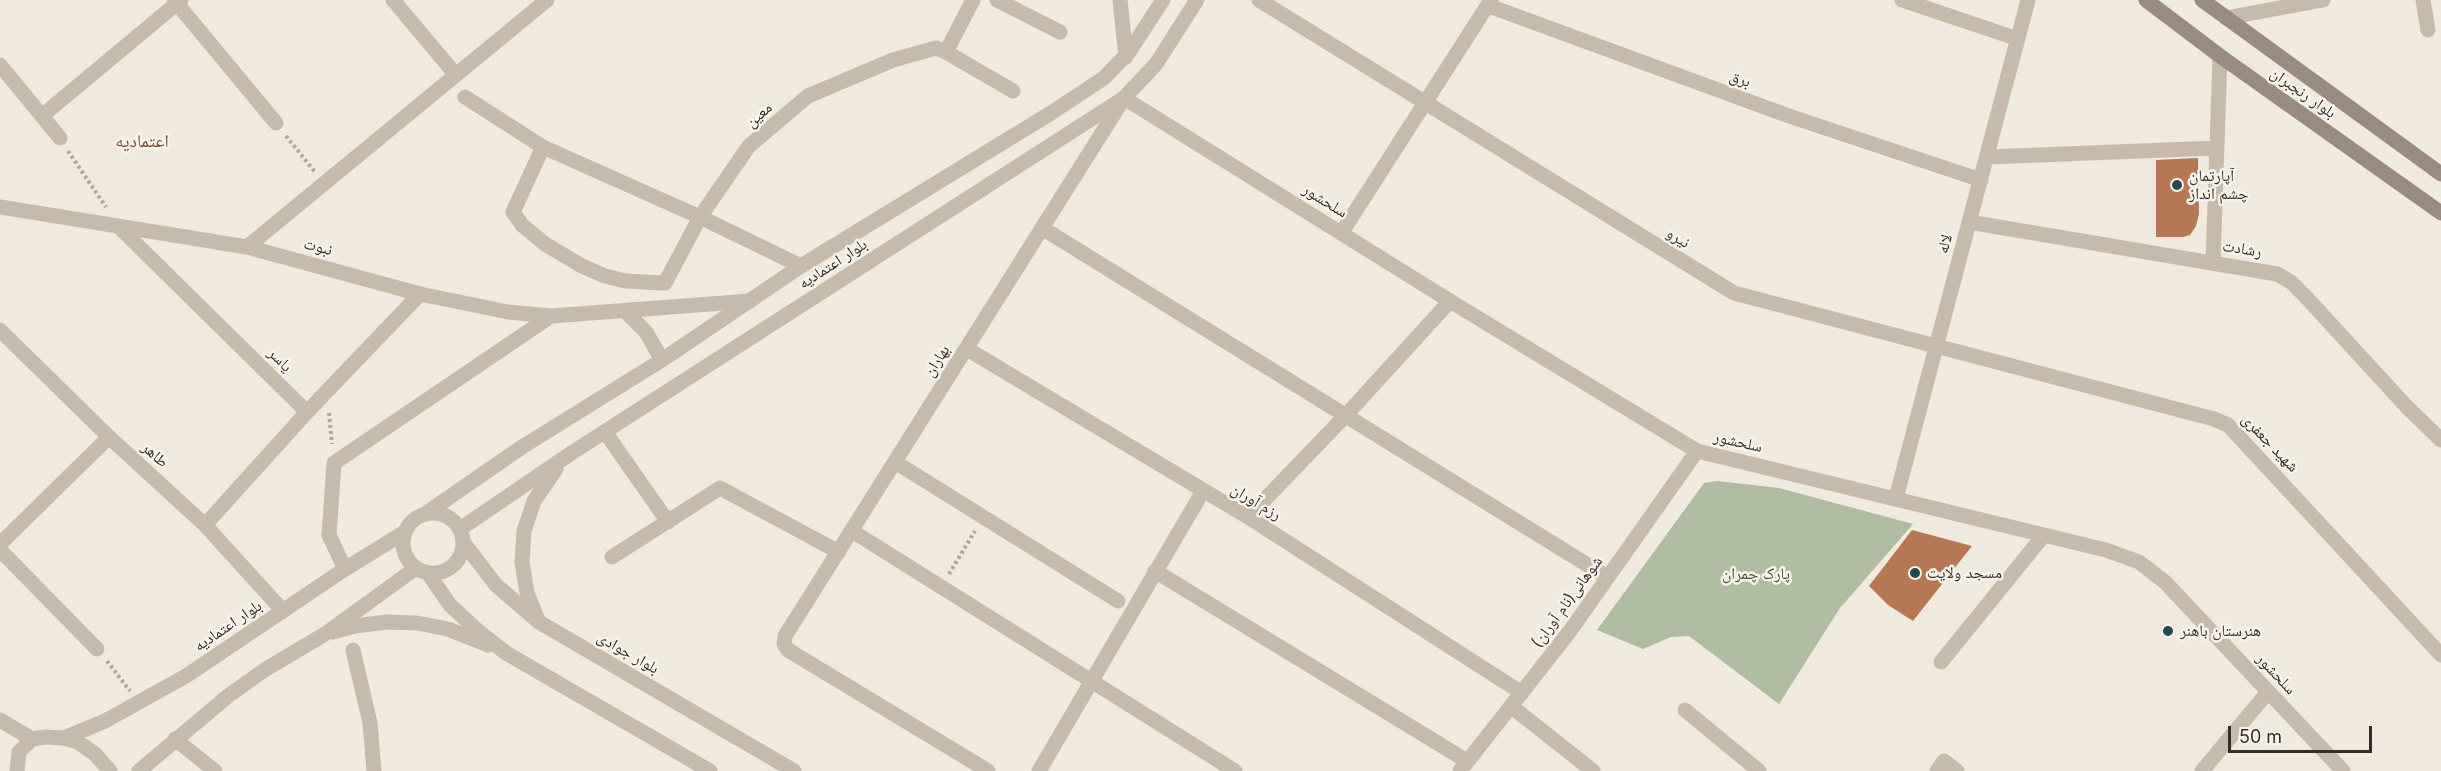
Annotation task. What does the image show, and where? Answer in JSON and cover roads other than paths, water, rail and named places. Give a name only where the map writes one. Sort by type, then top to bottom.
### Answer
[{"type":"main road","name":"بلوار رنجبران","points":[[2146,0],[2220,56],[2441,213]]},
{"type":"main road","name":"بلوار رنجبران","points":[[2207,2],[2441,174]]},
{"type":"street","points":[[393,0],[456,75]]},
{"type":"street","points":[[248,247],[547,0]]},
{"type":"street","points":[[973,0],[946,52],[1013,91]]},
{"type":"street","points":[[997,0],[1060,32]]},
{"type":"street","points":[[1120,0],[1126,57]]},
{"type":"street","name":"بلوار اعتمادیه","points":[[425,514],[522,447],[662,360],[801,266],[1051,114],[1104,78],[1126,57],[1163,0]]},
{"type":"street","name":"بلوار اعتمادیه","points":[[462,535],[573,452],[1124,98],[1155,64],[1197,0]]},
{"type":"street","name":"نیرو","points":[[1258,0],[1734,293],[1937,345]]},
{"type":"street","points":[[1902,0],[2018,39]]},
{"type":"street","name":"لاله","points":[[1896,498],[2028,0]]},
{"type":"street","points":[[2226,18],[2323,0]]},
{"type":"street","points":[[2423,0],[2428,30]]},
{"type":"street","points":[[43,115],[177,1],[276,123]]},
{"type":"street","points":[[1342,232],[1490,3]]},
{"type":"street","name":"برق","points":[[1490,3],[1789,116],[1981,180]]},
{"type":"street","name":"معین","points":[[652,308],[700,217],[749,146],[808,96],[893,60],[936,48],[946,52]]},
{"type":"street","points":[[2213,263],[2220,56]]},
{"type":"street","points":[[0,66],[60,138]]},
{"type":"street","points":[[465,97],[543,147],[700,217],[801,266]]},
{"type":"street","name":"بهاران","points":[[988,771],[788,650],[784,644],[785,636],[1124,98]]},
{"type":"street","name":"سلحشور","points":[[1124,98],[1450,301],[1697,451],[2106,550],[2139,562],[2152,570],[2343,771]]},
{"type":"street","points":[[543,147],[513,212],[522,225],[545,244],[582,266],[605,276],[625,281],[665,283]]},
{"type":"street","points":[[1987,156],[2217,148]]},
{"type":"street","name":"نبوت","points":[[0,207],[248,247],[420,294],[508,312],[551,316],[750,301]]},
{"type":"street","name":"رشادت","points":[[1969,222],[2277,274],[2291,282],[2441,440]]},
{"type":"street","name":"یاسر","points":[[119,227],[307,412]]},
{"type":"street","points":[[1042,228],[1347,414],[1607,577]]},
{"type":"street","points":[[205,525],[307,412],[420,294]]},
{"type":"street","points":[[1248,517],[1347,414],[1450,301]]},
{"type":"street","points":[[626,312],[646,332],[662,360]]},
{"type":"street","points":[[345,569],[329,535],[334,463],[551,316]]},
{"type":"street","name":"طاهر","points":[[0,330],[109,437],[205,525],[283,611]]},
{"type":"street","name":"شهید جعفری","points":[[1937,345],[2214,419],[2228,425],[2441,655]]},
{"type":"street","name":"رزم آوران","points":[[967,349],[1248,517],[1522,693]]},
{"type":"street","points":[[604,432],[668,522]]},
{"type":"street","points":[[0,544],[109,437]]},
{"type":"street","name":"شوهانی(نام آوران)","points":[[1464,766],[1512,707],[1697,451]]},
{"type":"street","points":[[539,622],[527,593],[522,562],[524,531],[534,501],[551,474],[573,452]]},
{"type":"street","points":[[895,462],[1118,601]]},
{"type":"street","points":[[612,556],[720,488],[839,552]]},
{"type":"street","points":[[1039,771],[1203,491]]},
{"type":"street","points":[[139,771],[228,696],[266,669],[422,571],[442,573],[454,566],[461,555],[462,535],[451,519],[438,514],[425,514],[413,521],[405,532],[403,545],[407,558],[422,571],[450,605],[507,653]]},
{"type":"street","points":[[852,531],[1235,771]]},
{"type":"street","name":"بلوار اعتمادیه","points":[[64,738],[105,721],[186,676],[345,569],[405,532]]},
{"type":"street","name":"بلوار جوادی","points":[[462,535],[496,585],[539,622],[794,771]]},
{"type":"street","points":[[1941,662],[2044,535]]},
{"type":"street","points":[[0,550],[97,649]]},
{"type":"street","points":[[1155,571],[1464,766]]},
{"type":"street","points":[[325,634],[386,622],[417,623],[448,629],[507,653],[710,771]]},
{"type":"street","points":[[353,650],[370,723],[374,771]]},
{"type":"street","points":[[2202,771],[2268,692]]},
{"type":"street","points":[[1512,707],[1593,771]]},
{"type":"street","points":[[1684,710],[1760,771]]},
{"type":"street","points":[[0,720],[32,739],[64,738],[78,742],[95,754],[110,771]]},
{"type":"street","points":[[16,771],[19,752],[32,739]]},
{"type":"street","points":[[175,739],[215,771]]},
{"type":"place","name":"آپارتمان چشم انداز","points":[[2177,185]]},
{"type":"place","name":"مسجد ولایت","points":[[1915,573]]},
{"type":"place","name":"هنرستان باهنر","points":[[2168,631]]},
{"type":"district","name":"اعتمادیه","points":[[142,142]]},
{"type":"park label","name":"پارک چمران","points":[[1756,574]]}]
